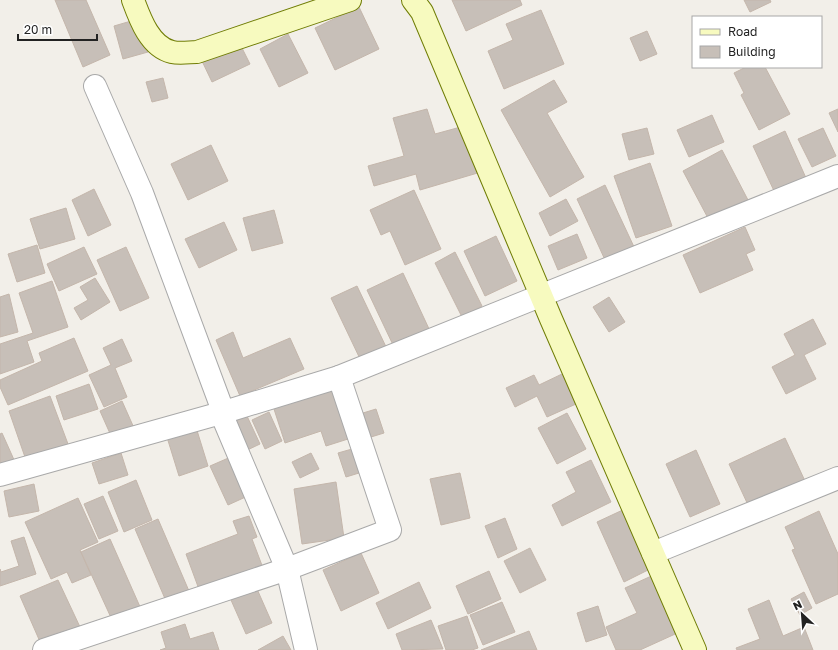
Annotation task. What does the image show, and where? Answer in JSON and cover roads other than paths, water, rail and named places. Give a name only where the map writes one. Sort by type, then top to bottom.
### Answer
[{"type":"street","points":[[132,0],[140,19],[156,44],[172,52],[197,52],[350,0]]},
{"type":"street","points":[[413,0],[422,12],[541,295],[695,650]]},
{"type":"street","points":[[95,86],[142,193],[223,411],[221,413],[287,569],[306,650]]},
{"type":"street","points":[[0,475],[221,413],[339,377],[838,176]]},
{"type":"street","points":[[44,650],[287,569],[390,530],[339,377]]},
{"type":"street","points":[[653,553],[838,478]]}]
